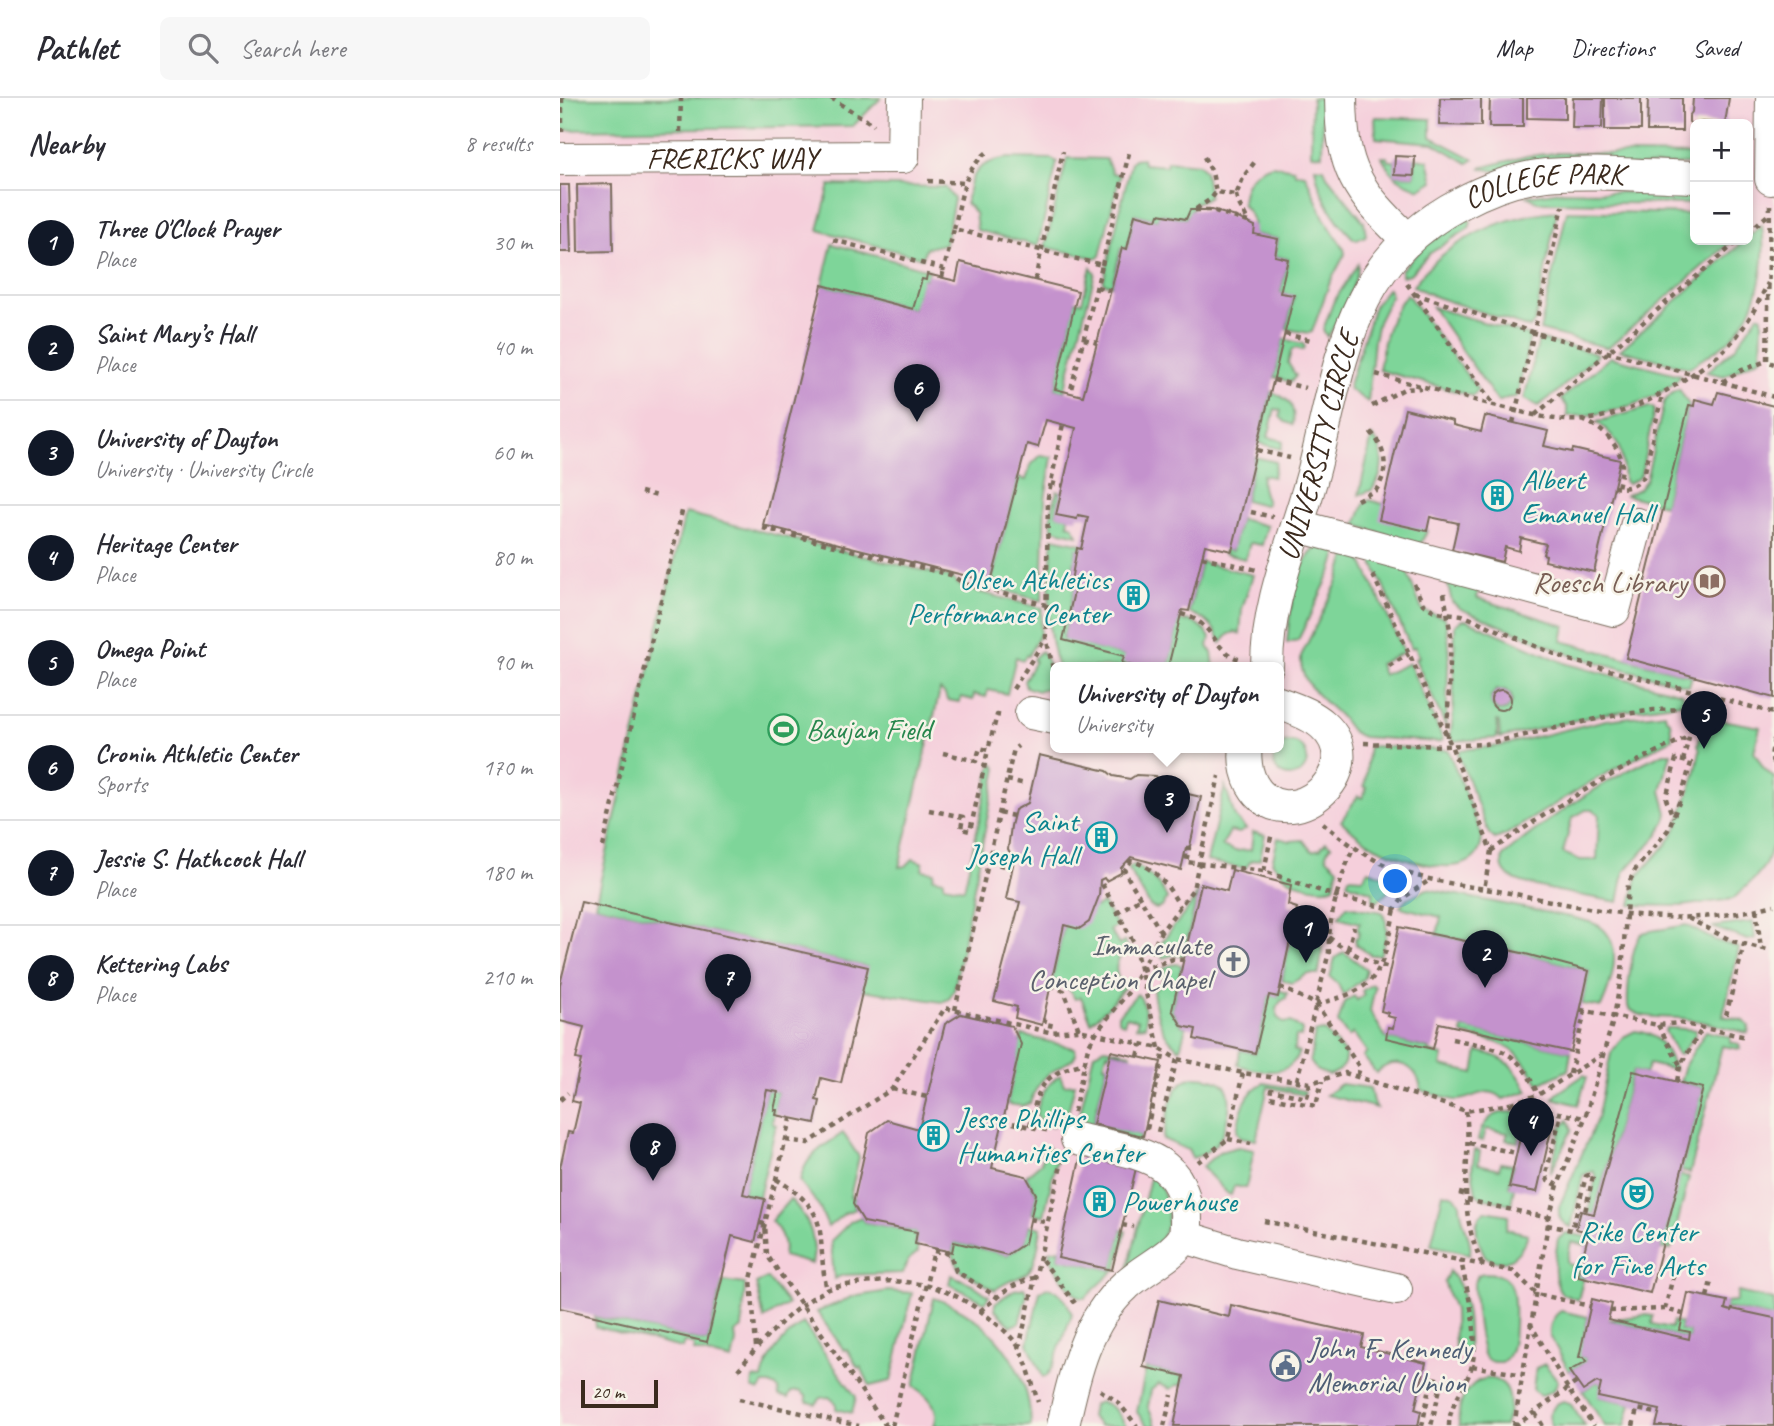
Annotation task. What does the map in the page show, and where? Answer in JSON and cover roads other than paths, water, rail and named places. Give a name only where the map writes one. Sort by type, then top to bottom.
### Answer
[{"type":"street","name":"FRERICKS WAY","points":[[561,147],[903,157],[904,98]]},
{"type":"street","points":[[1341,98],[1344,147],[1351,170],[1361,189],[1407,239]]},
{"type":"street","points":[[1764,179],[1772,98]]},
{"type":"street","name":"COLLEGE PARK","points":[[1407,239],[1448,209],[1466,200],[1532,177],[1569,174],[1690,177]]},
{"type":"street","name":"UNIVERSITY CIRCLE","points":[[1256,662],[1268,638],[1286,522],[1353,323],[1381,268],[1407,239]]},
{"type":"street","points":[[1286,522],[1615,610],[1637,524]]},
{"type":"street","points":[[1246,753],[1247,775],[1258,792],[1271,801],[1298,805],[1324,792],[1337,766],[1337,751],[1332,737],[1324,726],[1312,717],[1284,705]]},
{"type":"street","points":[[1052,1418],[1071,1387],[1091,1330],[1125,1286],[1165,1258],[1185,1237],[1187,1220],[1185,1196],[1167,1167],[1140,1154],[1073,1137]]},
{"type":"street","points":[[1185,1237],[1237,1253],[1396,1289]]},
{"type":"place","name":"Cronin Athletic Center","points":[[917,422]]},
{"type":"place","name":"Albert Emanuel Hall","points":[[1498,496]]},
{"type":"place","name":"Roesch Library","points":[[1710,582]]},
{"type":"place","name":"Olsen Athletics Performance Center","points":[[1133,596]]},
{"type":"place","name":"Baujan Field","points":[[783,729]]},
{"type":"place","name":"Omega Point","points":[[1704,749]]},
{"type":"place","name":"University of Dayton","points":[[1167,833]]},
{"type":"place","name":"Saint Joseph Hall","points":[[1101,838]]},
{"type":"place","name":"Immaculate Conception Chapel","points":[[1234,962]]},
{"type":"place","name":"Three O'Clock Prayer","points":[[1306,963]]},
{"type":"place","name":"Saint Mary’s Hall","points":[[1485,988]]},
{"type":"place","name":"Jessie S. Hathcock Hall","points":[[728,1012]]},
{"type":"place","name":"Jesse Phillips Humanities Center","points":[[934,1135]]},
{"type":"place","name":"Heritage Center","points":[[1531,1156]]},
{"type":"place","name":"Kettering Labs","points":[[653,1181]]},
{"type":"place","name":"Rike Center for Fine Arts","points":[[1638,1193]]},
{"type":"place","name":"Powerhouse","points":[[1099,1201]]},
{"type":"place","name":"John F. Kennedy Memorial Union","points":[[1285,1365]]}]
